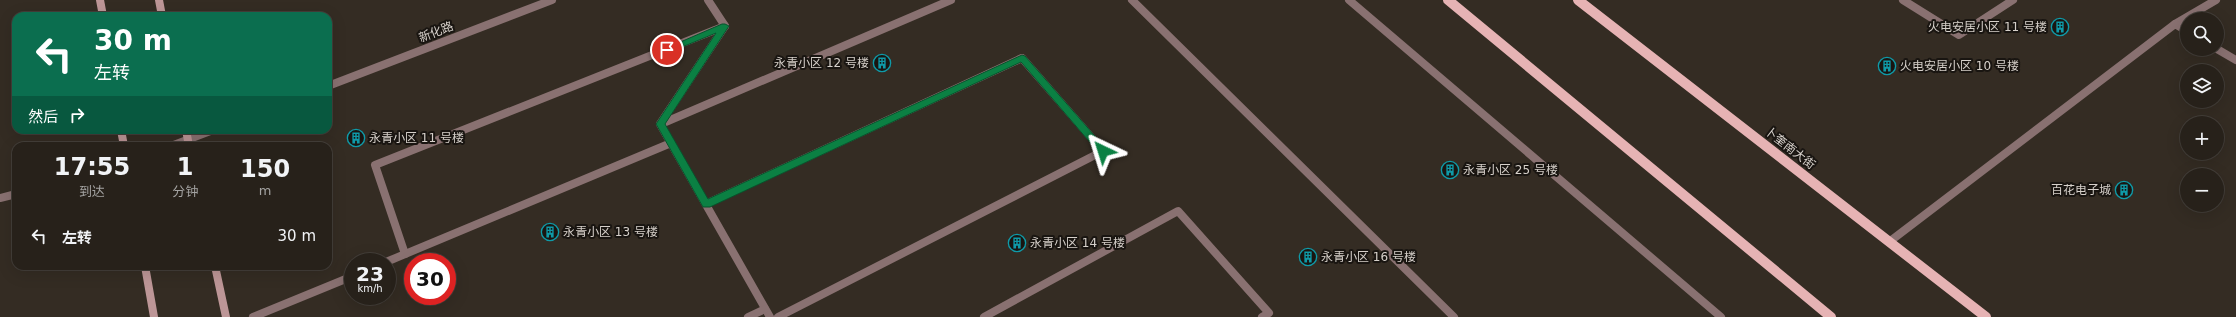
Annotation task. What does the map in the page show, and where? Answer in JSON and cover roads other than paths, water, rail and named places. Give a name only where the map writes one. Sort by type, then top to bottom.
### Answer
[{"type":"main road","points":[[100,0],[102,12]]},
{"type":"main road","points":[[159,0],[161,12]]},
{"type":"main road","points":[[1448,0],[1831,317]]},
{"type":"main road","name":"卜奎南大街","points":[[1578,0],[1986,317]]},
{"type":"main road","points":[[146,270],[154,317]]},
{"type":"main road","points":[[216,270],[226,317]]},
{"type":"street","name":"新化路","points":[[332,84],[552,0]]},
{"type":"street","points":[[708,0],[725,26]]},
{"type":"street","points":[[660,124],[951,0]]},
{"type":"street","points":[[1132,0],[1454,317]]},
{"type":"street","points":[[1349,0],[1721,317]]},
{"type":"street","points":[[1904,0],[1959,35],[2012,0]]},
{"type":"street","points":[[1889,242],[2175,24],[2216,0]]},
{"type":"street","points":[[2175,24],[2180,27]]},
{"type":"street","points":[[660,124],[725,26]]},
{"type":"street","points":[[405,253],[375,164],[725,26]]},
{"type":"street","points":[[2224,53],[2236,60]]},
{"type":"street","points":[[706,204],[1022,58],[1103,151],[778,317]]},
{"type":"street","points":[[660,124],[770,317]]},
{"type":"street","points":[[190,142],[205,134]]},
{"type":"street","points":[[407,253],[671,143]]},
{"type":"street","points":[[0,198],[12,195]]},
{"type":"street","points":[[984,317],[1178,211],[1269,313],[1262,317]]},
{"type":"street","points":[[253,317],[344,280]]},
{"type":"street","points":[[748,317],[765,309]]},
{"type":"place","name":"火电安居小区 11 号楼","points":[[2060,27]]},
{"type":"place","name":"永青小区 12 号楼","points":[[882,63]]},
{"type":"place","name":"火电安居小区 10 号楼","points":[[1887,66]]},
{"type":"place","name":"永青小区 11 号楼","points":[[356,138]]},
{"type":"place","name":"永青小区 25 号楼","points":[[1450,170]]},
{"type":"place","name":"百花电子城","points":[[2124,190]]},
{"type":"place","name":"永青小区 13 号楼","points":[[550,232]]},
{"type":"place","name":"永青小区 14 号楼","points":[[1017,243]]},
{"type":"place","name":"永青小区 16 号楼","points":[[1308,257]]}]
